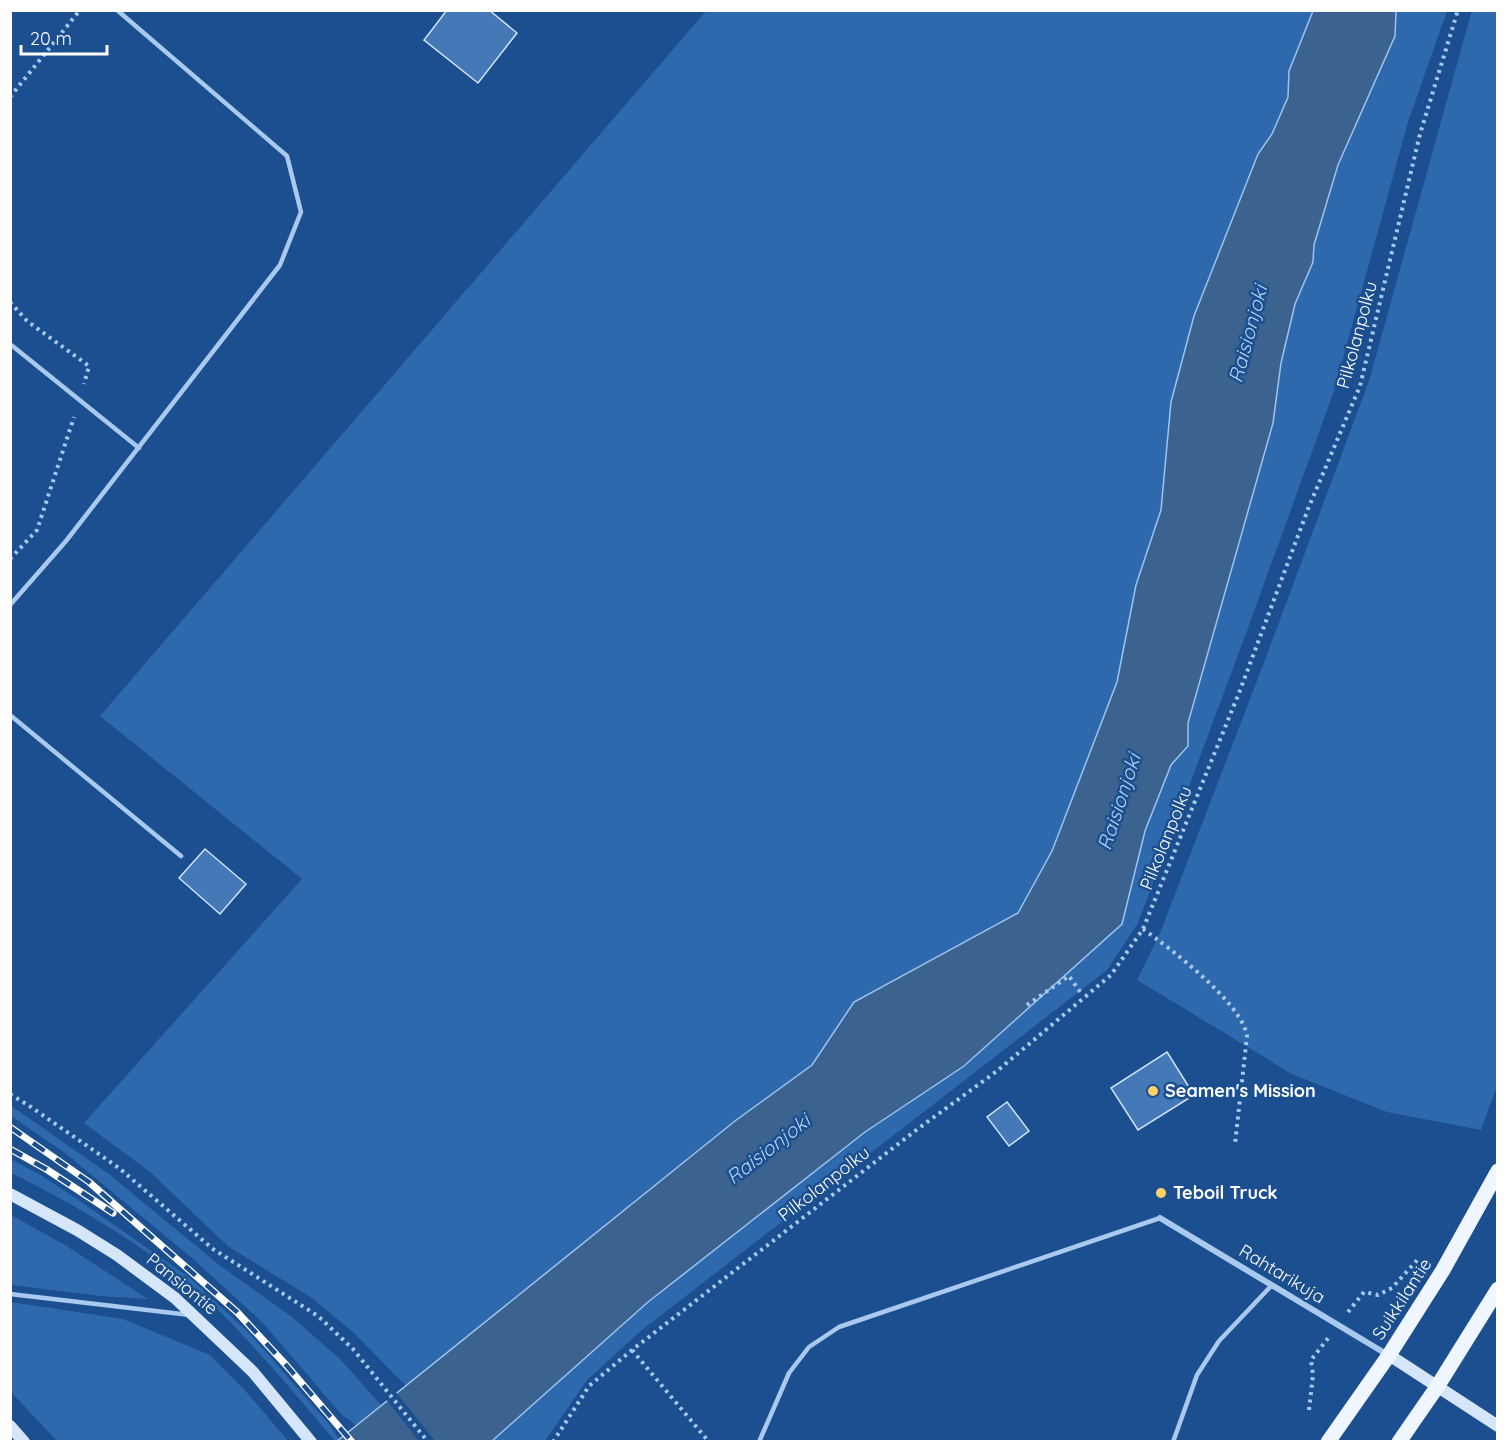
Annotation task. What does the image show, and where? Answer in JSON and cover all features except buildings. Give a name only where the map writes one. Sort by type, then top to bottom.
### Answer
[{"type":"main road","name":"Suikkilantie","points":[[1328,1442],[1389,1355],[1451,1259],[1497,1171]]},
{"type":"main road","points":[[1399,1442],[1437,1387],[1497,1289]]},
{"type":"street","name":"Pansiontie","points":[[10,1194],[77,1230],[117,1255],[195,1315],[253,1372],[308,1438]]},
{"type":"street","name":"Rahtarikuja","points":[[1160,1218],[1389,1355]]},
{"type":"street","points":[[1389,1355],[1497,1426]]},
{"type":"street","points":[[10,1426],[24,1442]]},
{"type":"lane","points":[[10,605],[66,541],[280,265],[301,212],[287,156],[117,10]]},
{"type":"lane","points":[[10,344],[139,448]]},
{"type":"lane","points":[[10,715],[181,856]]},
{"type":"lane","points":[[759,1442],[789,1372],[809,1347],[839,1327],[1160,1218]]},
{"type":"lane","points":[[1173,1442],[1197,1375],[1219,1341],[1272,1286]]},
{"type":"lane","points":[[10,1294],[195,1315]]},
{"type":"path","points":[[10,97],[80,10]]},
{"type":"path","name":"Pilkolanpolku","points":[[553,1442],[589,1386],[1025,1048],[1111,975],[1143,929],[1239,693],[1308,509],[1360,386],[1420,135],[1458,10]]},
{"type":"path","points":[[10,302],[27,321],[89,366],[37,530],[10,559]]},
{"type":"path","points":[[1143,929],[1169,948],[1211,985],[1245,1026],[1247,1036],[1235,1144]]},
{"type":"path","points":[[1027,1005],[1069,976],[1082,993]]},
{"type":"path","points":[[10,1094],[49,1118],[119,1168],[213,1249],[318,1316],[342,1337],[428,1442]]},
{"type":"path","points":[[1364,1292],[1378,1295],[1392,1288],[1420,1257]]},
{"type":"path","points":[[633,1350],[709,1442]]},
{"type":"path","points":[[1309,1410],[1313,1375],[1311,1360]]},
{"type":"shaded area","points":[[1472,10],[1498,11],[1498,1083],[1481,1130],[1387,1112],[1292,1074],[1137,980],[1160,933],[1369,381]]},
{"type":"shaded area","points":[[706,11],[1313,11],[1289,71],[1288,96],[1272,134],[1258,154],[1194,316],[1171,402],[1161,510],[1136,585],[1117,682],[1052,851],[1018,913],[854,1002],[812,1065],[735,1121],[406,1386],[353,1332],[312,1298],[229,1247],[150,1172],[84,1123],[302,879],[100,716]]},
{"type":"shaded area","points":[[1396,11],[1447,11],[1408,122],[1334,391],[1138,923],[1107,970],[642,1330],[587,1380],[545,1441],[492,1442],[648,1302],[865,1132],[964,1066],[1122,924],[1145,831],[1171,765],[1188,746],[1188,723],[1273,423],[1281,363],[1295,304],[1313,262],[1314,245],[1338,165],[1360,115]]},
{"type":"shaded area","points":[[10,1105],[109,1174],[218,1264],[292,1317],[340,1359],[381,1405],[356,1425],[341,1414],[263,1323],[193,1259],[65,1153],[11,1116]]},
{"type":"shaded area","points":[[11,1159],[77,1199],[190,1278],[250,1334],[329,1424],[339,1439],[335,1441],[245,1338],[191,1286],[116,1232],[11,1173]]},
{"type":"shaded area","points":[[11,1215],[65,1245],[148,1299],[100,1296],[11,1285]]},
{"type":"shaded area","points":[[11,1302],[123,1319],[210,1355],[244,1389],[288,1441],[57,1441],[11,1392]]},
{"type":"water","name":"Raisionjoki","points":[[1313,11],[1396,11],[1395,36],[1338,165],[1314,245],[1313,262],[1295,304],[1281,363],[1273,423],[1188,723],[1188,746],[1171,765],[1145,831],[1122,924],[964,1066],[865,1132],[648,1302],[492,1441],[336,1442],[735,1121],[812,1065],[854,1002],[1018,913],[1052,851],[1117,682],[1136,585],[1161,510],[1171,402],[1194,316],[1258,154],[1272,134],[1288,97],[1289,71]]},
{"type":"pier","points":[[395,1391],[435,1441],[419,1441],[385,1398]]},
{"type":"railway","points":[[10,1127],[89,1182],[237,1312],[352,1442]]},
{"type":"railway","points":[[10,1149],[46,1169],[113,1213]]},
{"type":"place","name":"Seamen's Mission","points":[[1153,1091]]},
{"type":"place","name":"Teboil Truck","points":[[1161,1193]]}]
